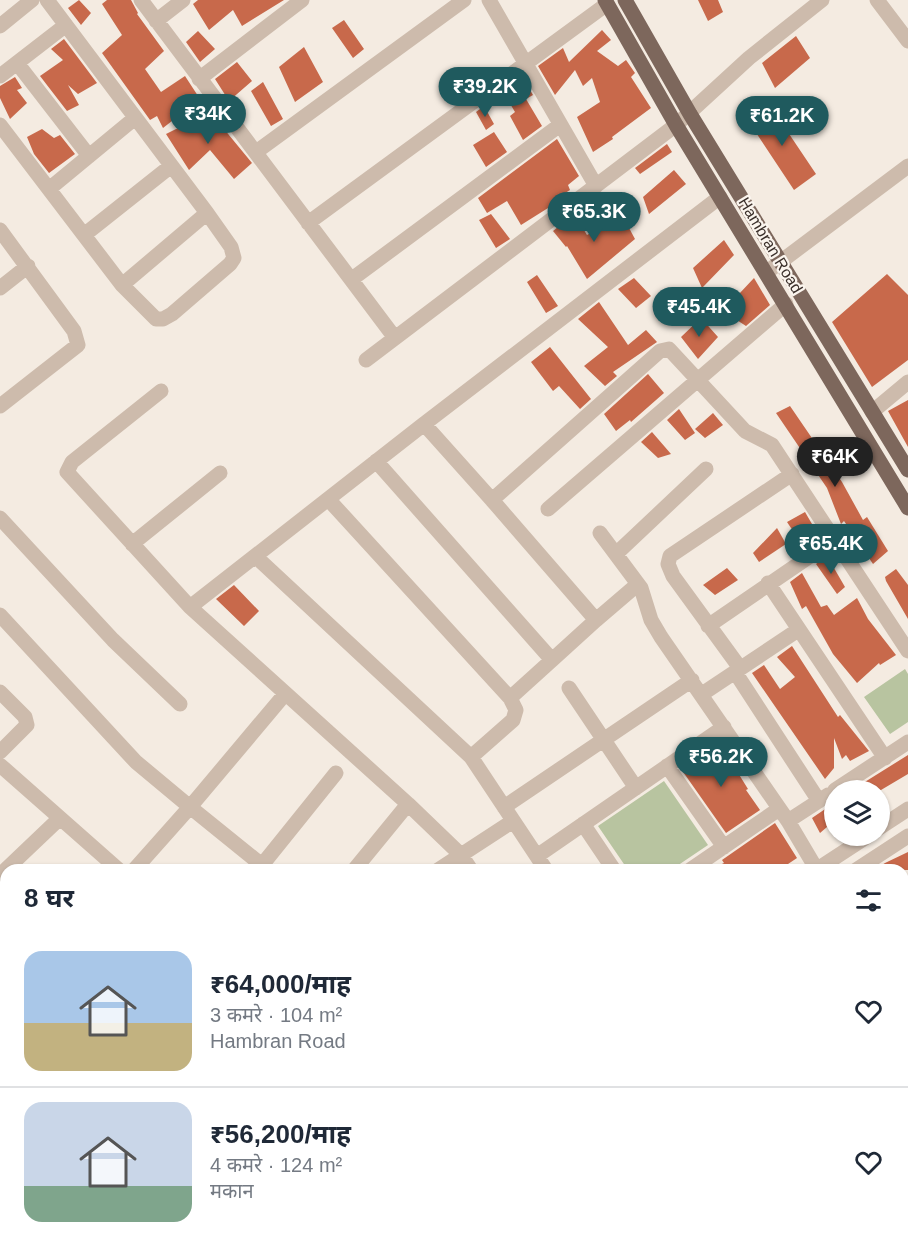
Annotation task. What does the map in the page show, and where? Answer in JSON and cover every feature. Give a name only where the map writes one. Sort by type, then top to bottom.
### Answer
[{"type":"main road","name":"Hambran Road","points":[[625,0],[690,114],[908,470]]},
{"type":"main road","name":"Hambran Road","points":[[606,2],[676,125],[908,508]]},
{"type":"street","points":[[0,26],[32,0]]},
{"type":"street","points":[[0,125],[122,285],[156,319],[163,319],[205,286],[234,258],[231,247],[207,213],[47,0]]},
{"type":"street","points":[[141,0],[395,338]]},
{"type":"street","points":[[156,21],[183,0]]},
{"type":"street","points":[[200,79],[302,0]]},
{"type":"street","points":[[255,152],[464,0]]},
{"type":"street","points":[[489,0],[596,186]]},
{"type":"street","points":[[366,360],[690,114],[749,58],[822,0]]},
{"type":"street","points":[[876,0],[908,41]]},
{"type":"street","points":[[308,222],[606,2]]},
{"type":"street","points":[[0,76],[66,25]]},
{"type":"street","points":[[16,63],[89,156]]},
{"type":"street","points":[[49,189],[135,118]]},
{"type":"street","points":[[352,279],[560,125]]},
{"type":"street","points":[[84,235],[171,166]]},
{"type":"street","points":[[767,272],[908,166]]},
{"type":"street","points":[[190,607],[720,197]]},
{"type":"street","points":[[122,285],[207,213]]},
{"type":"street","points":[[0,230],[74,331],[78,345],[1,404]]},
{"type":"street","points":[[0,288],[28,266]]},
{"type":"street","points":[[548,509],[786,304]]},
{"type":"street","points":[[492,500],[664,349],[673,351],[746,430],[772,445],[908,651]]},
{"type":"street","points":[[872,412],[908,382]]},
{"type":"street","points":[[161,391],[72,462],[67,472],[190,607],[408,804],[461,855],[467,864]]},
{"type":"street","points":[[424,424],[596,620]]},
{"type":"street","points":[[376,461],[552,660]]},
{"type":"street","points":[[617,553],[706,469]]},
{"type":"street","points":[[132,544],[220,473]]},
{"type":"street","points":[[792,474],[670,556],[668,564],[673,576],[737,670],[819,801]]},
{"type":"street","points":[[328,499],[510,698],[516,710],[513,720],[471,757]]},
{"type":"street","points":[[0,518],[113,640],[180,704]]},
{"type":"street","points":[[600,533],[638,584],[654,627],[784,815],[813,864]]},
{"type":"street","points":[[708,626],[835,539]]},
{"type":"street","points":[[255,556],[471,757],[542,864]]},
{"type":"street","points":[[510,698],[638,584]]},
{"type":"street","points":[[768,584],[885,758]]},
{"type":"street","points":[[0,615],[136,762],[261,864]]},
{"type":"street","points":[[702,694],[798,630]]},
{"type":"street","points":[[504,807],[692,680]]},
{"type":"street","points":[[569,688],[636,788]]},
{"type":"street","points":[[0,692],[26,717],[27,725],[0,752]]},
{"type":"street","points":[[139,864],[285,694]]},
{"type":"street","points":[[537,856],[724,728]]},
{"type":"street","points":[[852,780],[908,742]]},
{"type":"street","points":[[0,765],[112,864]]},
{"type":"street","points":[[667,766],[724,847]]},
{"type":"street","points":[[267,864],[336,773]]},
{"type":"street","points":[[699,864],[724,847],[784,815],[824,798]]},
{"type":"street","points":[[359,864],[408,804]]},
{"type":"street","points":[[890,821],[908,809]]},
{"type":"street","points":[[12,864],[60,818]]},
{"type":"street","points":[[447,864],[513,821]]},
{"type":"street","points":[[583,824],[610,864]]},
{"type":"street","points":[[865,864],[908,836]]},
{"type":"street","points":[[826,864],[853,846]]},
{"type":"green space","points":[[905,669],[908,674],[908,722],[890,734],[864,697]]},
{"type":"green space","points":[[664,781],[708,845],[680,864],[624,864],[598,826]]},
{"type":"building","points":[[79,0],[91,13],[81,25],[68,8]]},
{"type":"building","points":[[107,0],[131,0],[137,14],[164,51],[145,69],[161,92],[185,76],[200,99],[163,128],[157,116],[150,120],[102,53],[122,35],[102,4]]},
{"type":"building","points":[[198,0],[284,0],[242,26],[233,10],[209,30],[193,4]]},
{"type":"building","points":[[698,0],[718,0],[723,12],[708,21]]},
{"type":"building","points":[[344,20],[364,49],[353,58],[332,28]]},
{"type":"building","points":[[602,30],[611,40],[597,51],[618,66],[626,60],[635,73],[631,77],[651,108],[593,152],[577,117],[600,102],[592,78],[583,86],[575,70],[555,95],[538,66],[563,48],[569,62]]},
{"type":"building","points":[[198,31],[215,49],[200,62],[186,42]]},
{"type":"building","points":[[796,36],[810,58],[775,88],[762,63]]},
{"type":"building","points":[[64,39],[97,83],[78,94],[68,85],[79,105],[67,111],[40,76],[63,60],[51,49]]},
{"type":"building","points":[[304,47],[323,82],[295,102],[279,67]]},
{"type":"building","points":[[237,62],[252,81],[229,101],[215,79]]},
{"type":"building","points":[[15,77],[22,88],[17,90],[27,103],[10,119],[0,98],[0,86]]},
{"type":"building","points":[[523,78],[533,95],[526,99],[542,126],[523,140],[510,116],[515,112],[503,92]]},
{"type":"building","points":[[263,82],[283,119],[271,126],[251,91]]},
{"type":"building","points":[[769,104],[816,174],[794,190],[747,119]]},
{"type":"building","points":[[484,106],[494,124],[486,130],[476,112]]},
{"type":"building","points":[[210,112],[252,163],[234,179],[210,150],[189,170],[166,134]]},
{"type":"building","points":[[42,129],[54,138],[60,135],[75,154],[49,173],[34,154],[27,137]]},
{"type":"building","points":[[494,132],[507,152],[486,167],[473,145]]},
{"type":"building","points":[[557,139],[579,176],[568,185],[570,190],[562,195],[564,198],[521,225],[507,201],[487,213],[478,198]]},
{"type":"building","points":[[667,144],[672,152],[640,174],[635,168]]},
{"type":"building","points":[[674,170],[686,184],[649,214],[643,197]]},
{"type":"building","points":[[491,214],[510,239],[496,248],[479,220]]},
{"type":"building","points":[[574,214],[587,235],[622,215],[635,239],[587,279],[567,246],[553,231]]},
{"type":"building","points":[[724,240],[734,255],[702,288],[693,268]]},
{"type":"building","points":[[887,274],[908,295],[908,360],[872,387],[832,322]]},
{"type":"building","points":[[537,275],[558,306],[546,313],[527,282]]},
{"type":"building","points":[[634,278],[651,296],[636,308],[618,289]]},
{"type":"building","points":[[754,278],[770,305],[746,326],[723,311]]},
{"type":"building","points":[[672,288],[689,305],[670,322],[653,304]]},
{"type":"building","points":[[599,302],[628,345],[646,330],[657,342],[613,372],[617,376],[605,386],[584,366],[608,347],[578,319]]},
{"type":"building","points":[[701,318],[718,337],[698,359],[681,337]]},
{"type":"building","points":[[550,347],[591,399],[580,409],[559,386],[553,391],[531,362]]},
{"type":"building","points":[[648,374],[664,393],[631,422],[630,420],[616,431],[604,414]]},
{"type":"building","points":[[908,400],[908,447],[888,411]]},
{"type":"building","points":[[790,406],[842,482],[863,520],[867,517],[888,551],[873,564],[844,521],[841,524],[827,488],[776,413]]},
{"type":"building","points":[[679,409],[695,433],[685,440],[667,420]]},
{"type":"building","points":[[713,413],[723,425],[705,438],[695,429]]},
{"type":"building","points":[[652,432],[671,454],[658,458],[641,442]]},
{"type":"building","points":[[805,512],[812,524],[797,537],[787,522]]},
{"type":"building","points":[[777,528],[786,544],[759,562],[753,553]]},
{"type":"building","points":[[827,556],[845,587],[837,594],[816,564]]},
{"type":"building","points":[[727,568],[738,580],[715,595],[703,585]]},
{"type":"building","points":[[896,569],[908,585],[908,619],[885,577]]},
{"type":"building","points":[[802,573],[821,607],[827,605],[834,615],[857,598],[868,619],[896,655],[880,665],[879,663],[857,683],[833,654],[806,606],[802,609],[790,582]]},
{"type":"building","points":[[234,585],[259,611],[244,626],[216,599]]},
{"type":"building","points":[[792,646],[838,717],[840,715],[869,751],[850,761],[846,755],[842,759],[834,738],[834,768],[825,779],[752,673],[764,665],[780,689],[795,677],[777,657]]},
{"type":"building","points":[[716,744],[730,760],[760,810],[726,833],[681,769]]},
{"type":"building","points":[[908,755],[908,774],[890,785],[890,780],[868,780]]},
{"type":"building","points":[[824,810],[824,830],[820,833],[812,818]]},
{"type":"building","points":[[775,823],[797,858],[788,864],[722,864],[724,863],[722,860]]},
{"type":"building","points":[[908,852],[908,864],[883,864]]}]
